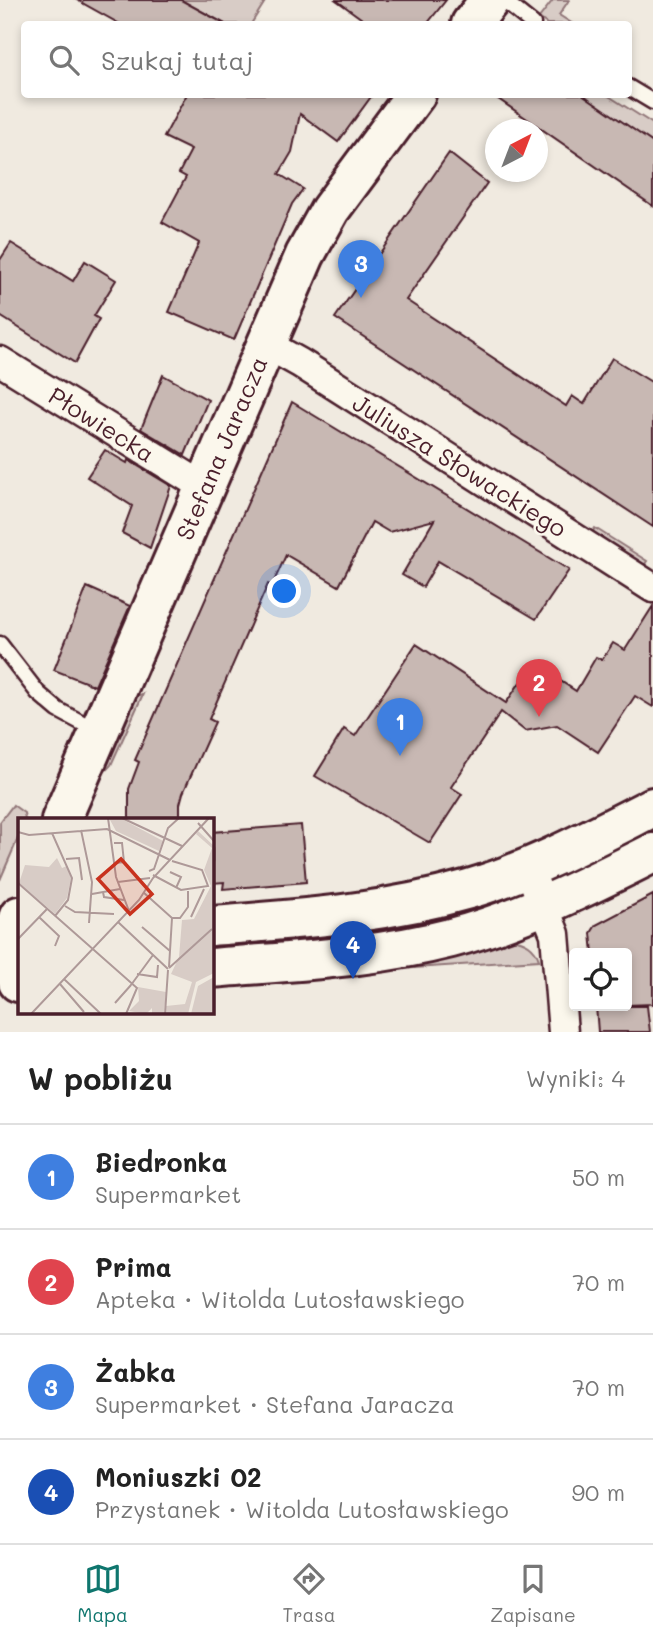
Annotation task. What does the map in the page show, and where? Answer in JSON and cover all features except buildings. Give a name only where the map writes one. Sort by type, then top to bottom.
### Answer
[{"type":"main road","points":[[473,21],[490,0]]},
{"type":"main road","name":"Stefana Jaracza","points":[[62,818],[305,255],[330,210],[413,98]]},
{"type":"main road","points":[[214,926],[338,916],[378,910],[471,888],[528,867],[653,807]]},
{"type":"main road","points":[[214,968],[391,951],[451,937],[512,919],[544,906],[653,853]]},
{"type":"main road","points":[[14,935],[18,973]]},
{"type":"main road","points":[[0,984],[18,982]]},
{"type":"street","name":"Juliusza Słowackiego","points":[[266,344],[653,588]]},
{"type":"street","name":"Płowiecka","points":[[0,361],[204,487]]},
{"type":"street","points":[[528,867],[555,934],[563,1032]]},
{"type":"lane","points":[[503,0],[529,21]]},
{"type":"lane","points":[[632,89],[653,102]]},
{"type":"lane","points":[[0,644],[38,693],[58,710],[99,732]]},
{"type":"shaded area","points":[[181,0],[266,0],[253,21],[220,21]]},
{"type":"shaded area","points":[[553,0],[569,0],[559,15],[568,21],[543,21],[539,18]]},
{"type":"shaded area","points":[[586,98],[612,98],[653,124],[653,143]]},
{"type":"shaded area","points":[[595,528],[647,561],[643,567],[591,534]]},
{"type":"shaded area","points":[[143,694],[111,765],[93,784],[131,697]]},
{"type":"shaded area","points":[[13,805],[24,813],[25,818],[18,818],[18,838],[0,880],[0,822]]},
{"type":"shaded area","points":[[483,900],[503,901],[423,929],[214,953],[214,941]]},
{"type":"shaded area","points":[[511,939],[529,945],[539,960],[399,969],[398,966]]},
{"type":"place","name":"Żabka","points":[[361,298]]},
{"type":"place","name":"Prima","points":[[539,717]]},
{"type":"place","name":"Biedronka","points":[[400,756]]},
{"type":"place","name":"Moniuszki 02","points":[[353,979]]}]
